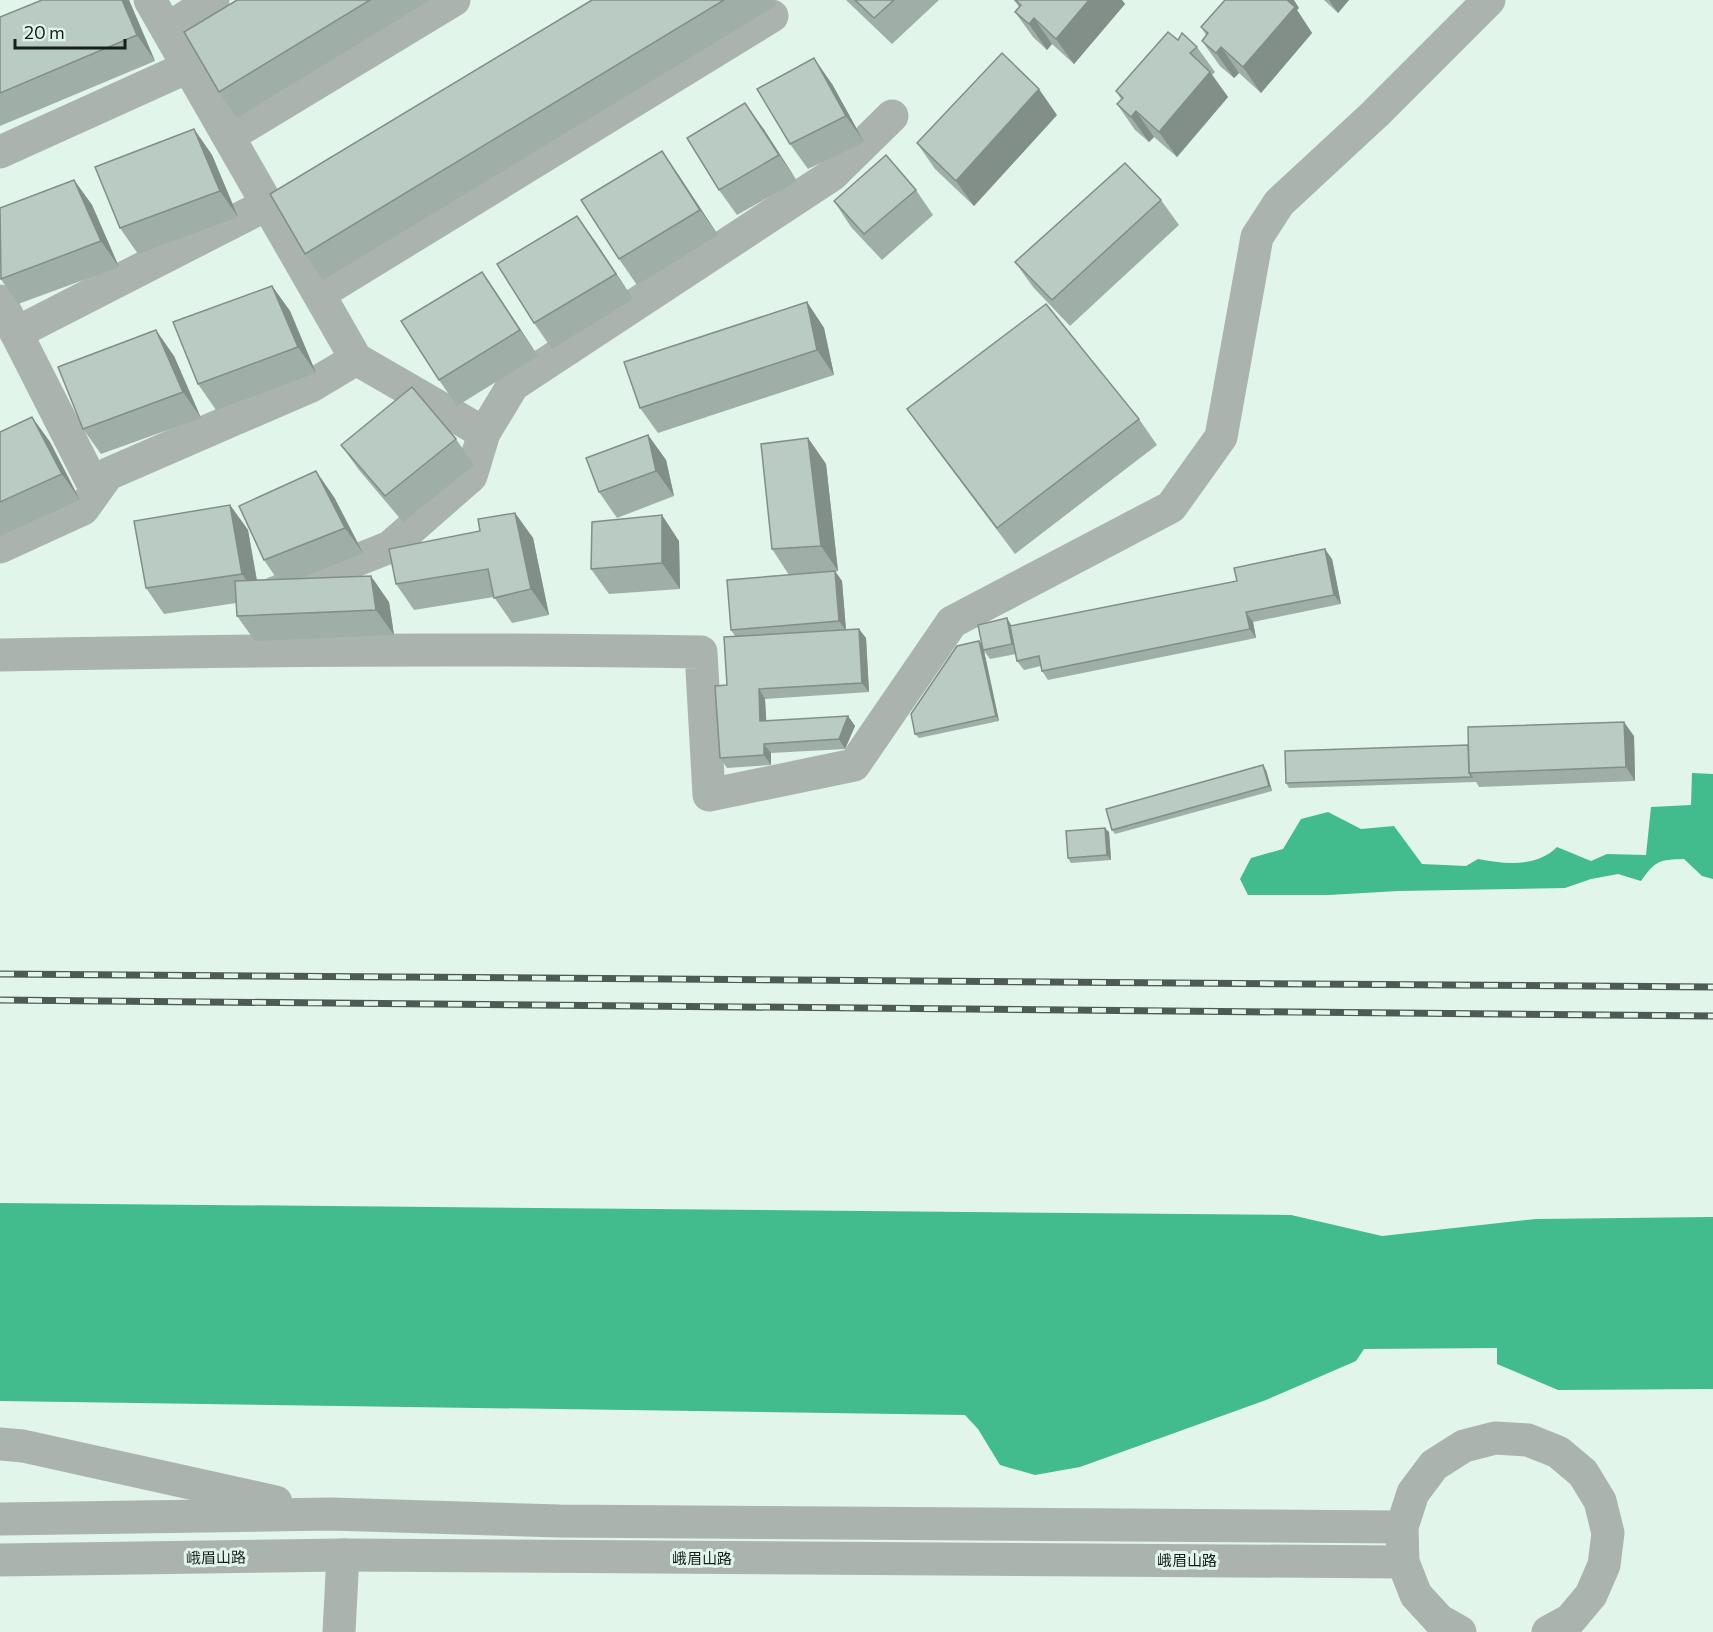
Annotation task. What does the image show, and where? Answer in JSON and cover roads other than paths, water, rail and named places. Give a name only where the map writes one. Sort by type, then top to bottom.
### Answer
[{"type":"street","points":[[150,0],[356,359],[484,434]]},
{"type":"street","points":[[167,29],[213,0]]},
{"type":"street","points":[[229,136],[454,0]]},
{"type":"street","points":[[0,655],[124,652],[564,650],[701,652],[709,795],[854,765],[952,622],[1171,507],[1221,436],[1257,237],[1279,202],[1375,114],[1489,0]]},
{"type":"street","points":[[319,294],[772,16]]},
{"type":"street","points":[[0,152],[188,67]]},
{"type":"street","points":[[274,593],[390,547],[471,476],[484,434],[513,385],[832,175],[892,116]]},
{"type":"street","points":[[13,344],[268,204]]},
{"type":"street","points":[[0,301],[13,344],[96,490]]},
{"type":"street","points":[[0,547],[83,509],[108,474],[311,387],[356,359]]},
{"type":"street","points":[[1460,1632],[1439,1620],[1416,1594],[1403,1562],[1402,1527],[1413,1493],[1434,1465],[1464,1446],[1495,1438],[1528,1440],[1558,1452],[1583,1473],[1600,1501],[1608,1533],[1604,1565],[1591,1595],[1570,1620],[1548,1632]]},
{"type":"street","points":[[0,1444],[23,1446],[331,1514]]},
{"type":"street","points":[[0,1519],[331,1514],[572,1521],[1402,1527]]},
{"type":"street","points":[[339,1632],[343,1556]]},
{"type":"street","name":"峨眉山路","points":[[0,1560],[343,1556],[1403,1562]]},
{"type":"railway","points":[[0,974],[1713,987]]},
{"type":"railway","points":[[0,1000],[1713,1016]]}]
